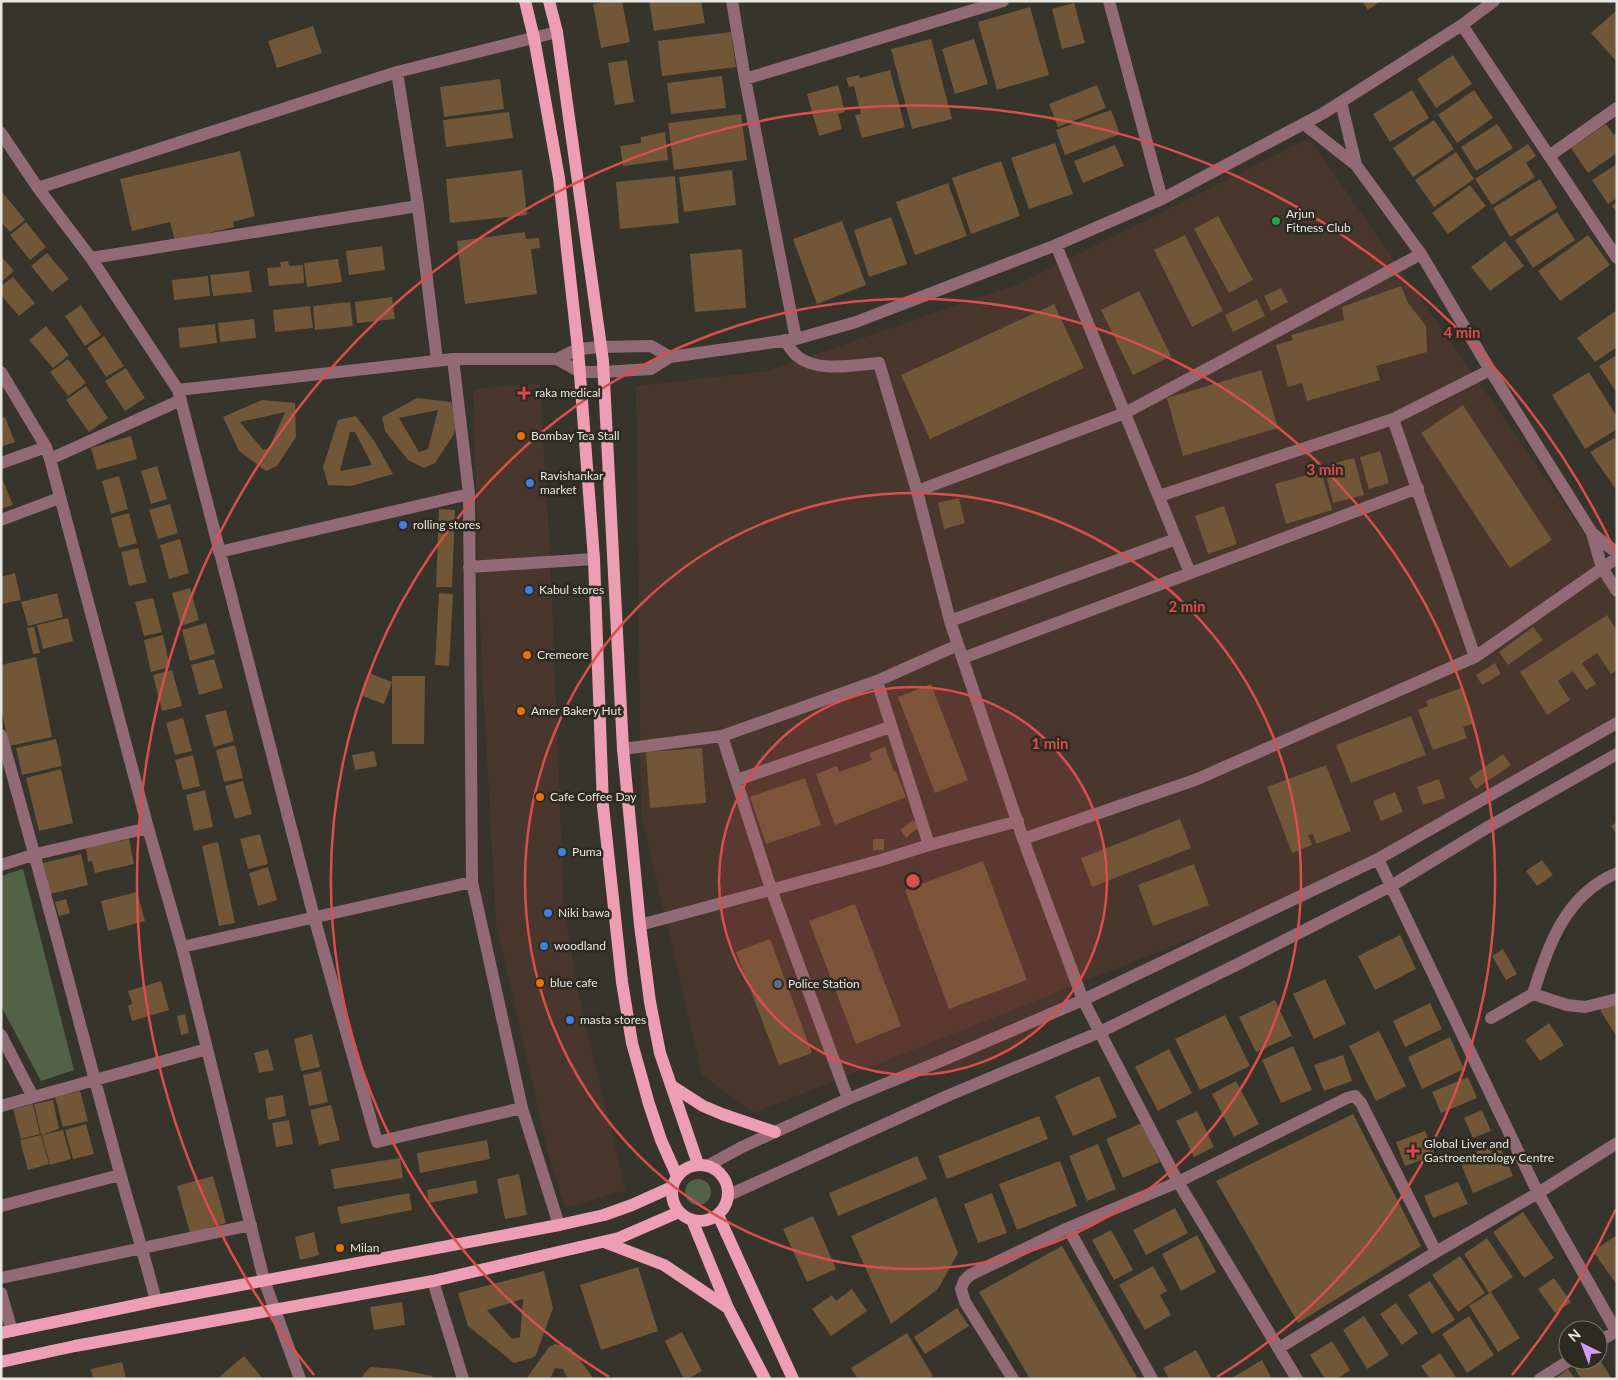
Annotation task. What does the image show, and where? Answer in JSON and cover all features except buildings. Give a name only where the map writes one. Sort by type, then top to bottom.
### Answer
[{"type":"main road","points":[[6,1332],[156,1300],[604,1215],[632,1205],[674,1181],[686,1168],[704,1165],[720,1172],[727,1182],[729,1195],[726,1206],[718,1215],[700,1221],[692,1220],[679,1212],[672,1200],[674,1181],[649,1104],[632,1042],[622,982],[603,806],[594,559],[578,349],[560,178],[534,38],[525,1]]},
{"type":"main road","points":[[549,1],[557,32],[601,347],[623,749],[640,925],[650,1002],[658,1044],[672,1086],[704,1165]]},
{"type":"main road","points":[[672,1086],[703,1106],[775,1132]]},
{"type":"main road","points":[[1,1362],[75,1346],[433,1281],[604,1242],[628,1235],[679,1212]]},
{"type":"main road","points":[[718,1215],[793,1379]]},
{"type":"main road","points":[[692,1220],[728,1308],[765,1379]]},
{"type":"main road","points":[[604,1242],[664,1265],[728,1308]]},
{"type":"street","points":[[732,1],[790,339],[797,356],[810,363],[833,367],[879,363],[917,490],[950,621],[1023,838],[1083,1000],[1178,1182],[1297,1379]]},
{"type":"street","points":[[745,79],[1003,1]]},
{"type":"street","points":[[1108,1],[1162,199]]},
{"type":"street","points":[[557,359],[580,372],[651,369],[670,357],[790,339],[856,322],[1056,245],[1162,199],[1304,124],[1341,102],[1462,25],[1494,1]]},
{"type":"street","points":[[1462,25],[1617,258]]},
{"type":"street","points":[[38,188],[397,72],[557,32]]},
{"type":"street","points":[[397,72],[418,206],[437,360]]},
{"type":"street","points":[[1341,102],[1356,165]]},
{"type":"street","points":[[1549,156],[1617,108]]},
{"type":"street","points":[[1304,124],[1356,165],[1421,254],[1490,370],[1592,533],[1602,568],[1617,591]]},
{"type":"street","points":[[1,133],[38,188],[91,258],[180,395],[314,917],[377,1142],[522,1108]]},
{"type":"street","points":[[91,258],[418,206]]},
{"type":"street","points":[[1056,245],[1190,573]]},
{"type":"street","points":[[917,490],[1125,413],[1421,254]]},
{"type":"street","points":[[1,463],[48,453],[180,395],[437,360],[557,359],[578,349],[601,347],[651,346],[670,357]]},
{"type":"street","points":[[453,359],[469,494],[472,882],[522,1108],[559,1225]]},
{"type":"street","points":[[1159,496],[1393,419],[1490,370]]},
{"type":"street","points":[[2,375],[48,453],[148,828],[182,947],[264,1280],[300,1379]]},
{"type":"street","points":[[1393,419],[1475,657]]},
{"type":"street","points":[[963,658],[1418,488]]},
{"type":"street","points":[[219,552],[469,494]]},
{"type":"street","points":[[1,520],[60,498]]},
{"type":"street","points":[[1592,533],[1617,553]]},
{"type":"street","points":[[950,621],[1176,539]]},
{"type":"street","points":[[1023,838],[1195,780],[1475,657],[1617,558]]},
{"type":"street","points":[[469,567],[594,559]]},
{"type":"street","points":[[623,749],[722,736],[877,681],[958,645]]},
{"type":"street","points":[[877,681],[890,727],[929,845]]},
{"type":"street","points":[[704,1165],[848,1099],[1083,1000],[1378,859],[1617,723]]},
{"type":"street","points":[[737,780],[890,727]]},
{"type":"street","points":[[1,735],[36,854],[120,1175],[143,1249],[156,1300]]},
{"type":"street","points":[[722,736],[771,889],[848,1099]]},
{"type":"street","points":[[729,1195],[947,1096],[1100,1032],[1238,964],[1391,886],[1488,827],[1617,754]]},
{"type":"street","points":[[640,925],[1018,821]]},
{"type":"street","points":[[1,865],[36,854],[148,828]]},
{"type":"street","points":[[1378,859],[1538,1193],[1616,1331]]},
{"type":"street","points":[[1491,1018],[1533,994],[1544,956],[1570,909],[1587,890],[1603,879],[1617,873]]},
{"type":"street","points":[[182,947],[472,882]]},
{"type":"street","points":[[1533,994],[1567,1005],[1585,1007],[1617,999]]},
{"type":"street","points":[[1,1035],[32,1097]]},
{"type":"street","points":[[1,1106],[208,1049]]},
{"type":"street","points":[[1013,1379],[965,1302],[960,1289],[970,1275],[1068,1228],[1178,1182],[1346,1098],[1355,1096],[1361,1103],[1436,1252]]},
{"type":"street","points":[[1279,1348],[1436,1252],[1538,1193],[1617,1143]]},
{"type":"street","points":[[1,1206],[120,1175]]},
{"type":"street","points":[[1,1278],[251,1225]]},
{"type":"street","points":[[1068,1228],[1152,1379]]},
{"type":"street","points":[[433,1281],[463,1379]]},
{"type":"street","points":[[1,1293],[6,1332]]},
{"type":"street","points":[[1540,1379],[1558,1368]]},
{"type":"shaded area","points":[[1309,138],[1617,581],[1617,716],[1374,866],[754,1113],[702,1075],[641,814],[636,386],[768,371],[1023,282]]},
{"type":"shaded area","points":[[540,383],[551,571],[564,911],[584,1020],[626,1190],[565,1208],[549,1156],[496,923],[481,649],[473,389]]},
{"type":"green space","points":[[23,869],[74,1070],[41,1081],[1,1006],[1,876]]},
{"type":"green space","points":[[698,1179],[707,1183],[711,1192],[707,1201],[698,1205],[689,1201],[685,1192],[689,1183]]},
{"type":"place","name":"Arjun Fitness Club","points":[[1276,221]]},
{"type":"place","name":"raka medical","points":[[524,393]]},
{"type":"place","name":"Bombay Tea Stall","points":[[521,436]]},
{"type":"place","name":"Ravishankar market","points":[[530,483]]},
{"type":"place","name":"rolling stores","points":[[403,525]]},
{"type":"place","name":"Kabul stores","points":[[529,590]]},
{"type":"place","name":"Cremeore","points":[[527,655]]},
{"type":"place","name":"Amer Bakery Hut","points":[[521,711]]},
{"type":"place","name":"Cafe Coffee Day","points":[[540,797]]},
{"type":"place","name":"Puma","points":[[562,852]]},
{"type":"place","name":"Niki bawa","points":[[548,913]]},
{"type":"place","name":"woodland","points":[[544,946]]},
{"type":"place","name":"blue cafe","points":[[540,983]]},
{"type":"place","name":"Police Station","points":[[778,984]]},
{"type":"place","name":"masta stores","points":[[570,1020]]},
{"type":"place","name":"Global Liver and Gastroenterology Centre","points":[[1413,1151]]},
{"type":"place","name":"Milan","points":[[340,1248]]}]
